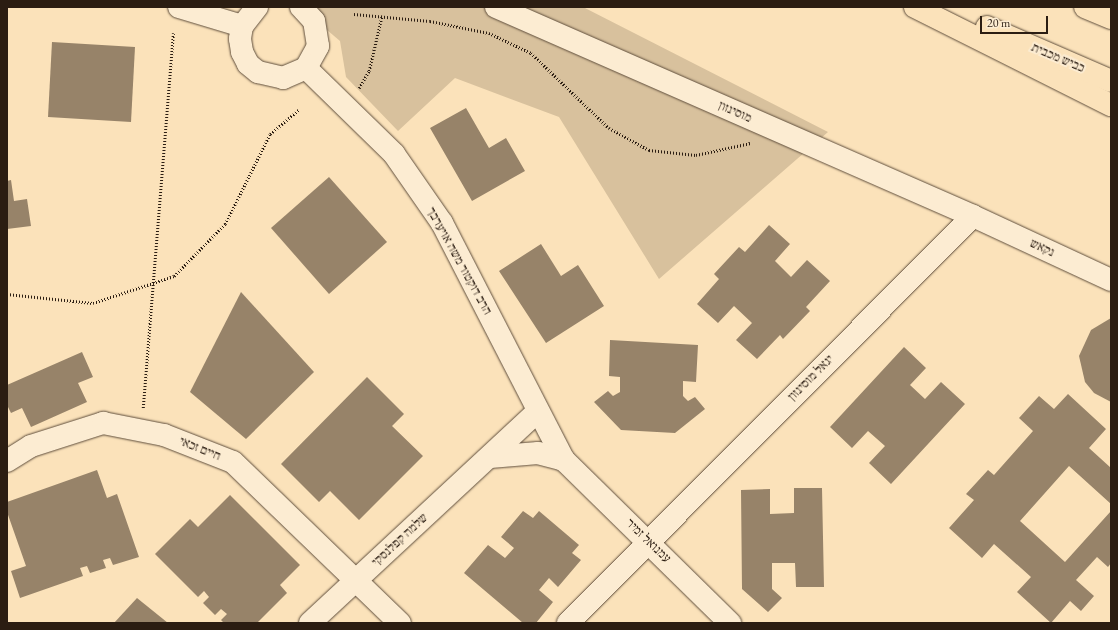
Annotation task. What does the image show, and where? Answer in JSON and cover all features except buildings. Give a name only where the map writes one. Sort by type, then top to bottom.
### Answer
[{"type":"highway","points":[[915,7],[1111,105]]},
{"type":"highway","name":"כביש מכבית","points":[[940,7],[1111,81]]},
{"type":"highway","points":[[1085,7],[1111,18]]},
{"type":"street","points":[[179,7],[242,26]]},
{"type":"street","points":[[257,7],[242,26],[242,52],[248,64],[258,72],[284,78],[306,68],[318,46],[314,12]]},
{"type":"street","name":"מוסינזון","points":[[496,7],[973,216]]},
{"type":"street","name":"הרב דוקטור משה אויערבך","points":[[306,68],[394,154],[442,223],[564,460]]},
{"type":"street","name":"נקאש","points":[[973,216],[1111,280]]},
{"type":"street","name":"יגאל מוסינזון","points":[[568,623],[648,540],[973,216]]},
{"type":"street","name":"שלמה קפלנסקי","points":[[310,623],[490,457],[538,410]]},
{"type":"street","name":"חיים זכאי","points":[[7,461],[31,446],[103,423],[164,435],[233,462],[400,623]]},
{"type":"street","points":[[490,457],[538,453],[564,460]]},
{"type":"street","name":"עמנואל זמיר","points":[[564,460],[648,540],[730,623]]},
{"type":"path","points":[[354,14],[382,15],[489,33],[531,53],[609,128],[649,150],[696,155],[736,148],[755,141]]},
{"type":"path","points":[[358,89],[369,71],[382,15]]},
{"type":"path","points":[[142,414],[173,33]]},
{"type":"path","points":[[7,294],[93,303],[174,276],[225,224],[270,134],[299,110]]},
{"type":"shaded area","points":[[300,7],[583,7],[828,132],[659,279],[559,117],[455,78],[398,131],[346,77],[340,41]]}]
